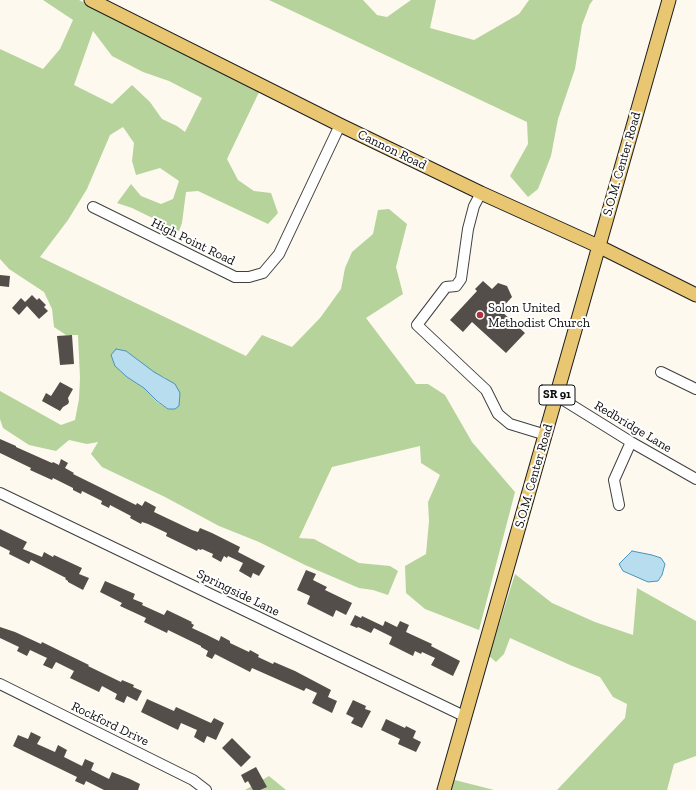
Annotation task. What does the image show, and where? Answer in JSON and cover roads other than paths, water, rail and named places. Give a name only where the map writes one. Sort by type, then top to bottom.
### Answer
[{"type":"main road","name":"Cannon Road","points":[[91,0],[340,125],[481,193],[598,246],[696,295]]},
{"type":"main road","name":"S.O.M. Center Road","points":[[444,790],[669,0]]},
{"type":"street","name":"High Point Road","points":[[93,207],[235,277],[249,277],[263,273],[279,254],[340,125]]},
{"type":"street","points":[[481,193],[474,206],[468,229],[461,279],[456,286],[446,287],[417,325],[486,390],[498,414],[510,424],[546,435]]},
{"type":"street","points":[[661,372],[696,388]]},
{"type":"street","name":"Redbridge Lane","points":[[557,396],[630,442],[696,479]]},
{"type":"street","points":[[619,505],[614,480],[630,442]]},
{"type":"street","name":"Springside Lane","points":[[0,493],[464,716]]},
{"type":"street","name":"Rockford Drive","points":[[0,684],[193,780],[206,790]]},
{"type":"water","points":[[116,349],[126,351],[154,372],[175,384],[180,393],[179,406],[175,409],[168,409],[157,401],[144,388],[127,377],[115,366],[111,355]]},
{"type":"water","points":[[632,551],[661,558],[665,564],[662,575],[658,581],[648,582],[623,571],[619,564]]},
{"type":"place","name":"Solon United Methodist Church","points":[[480,315]]}]
